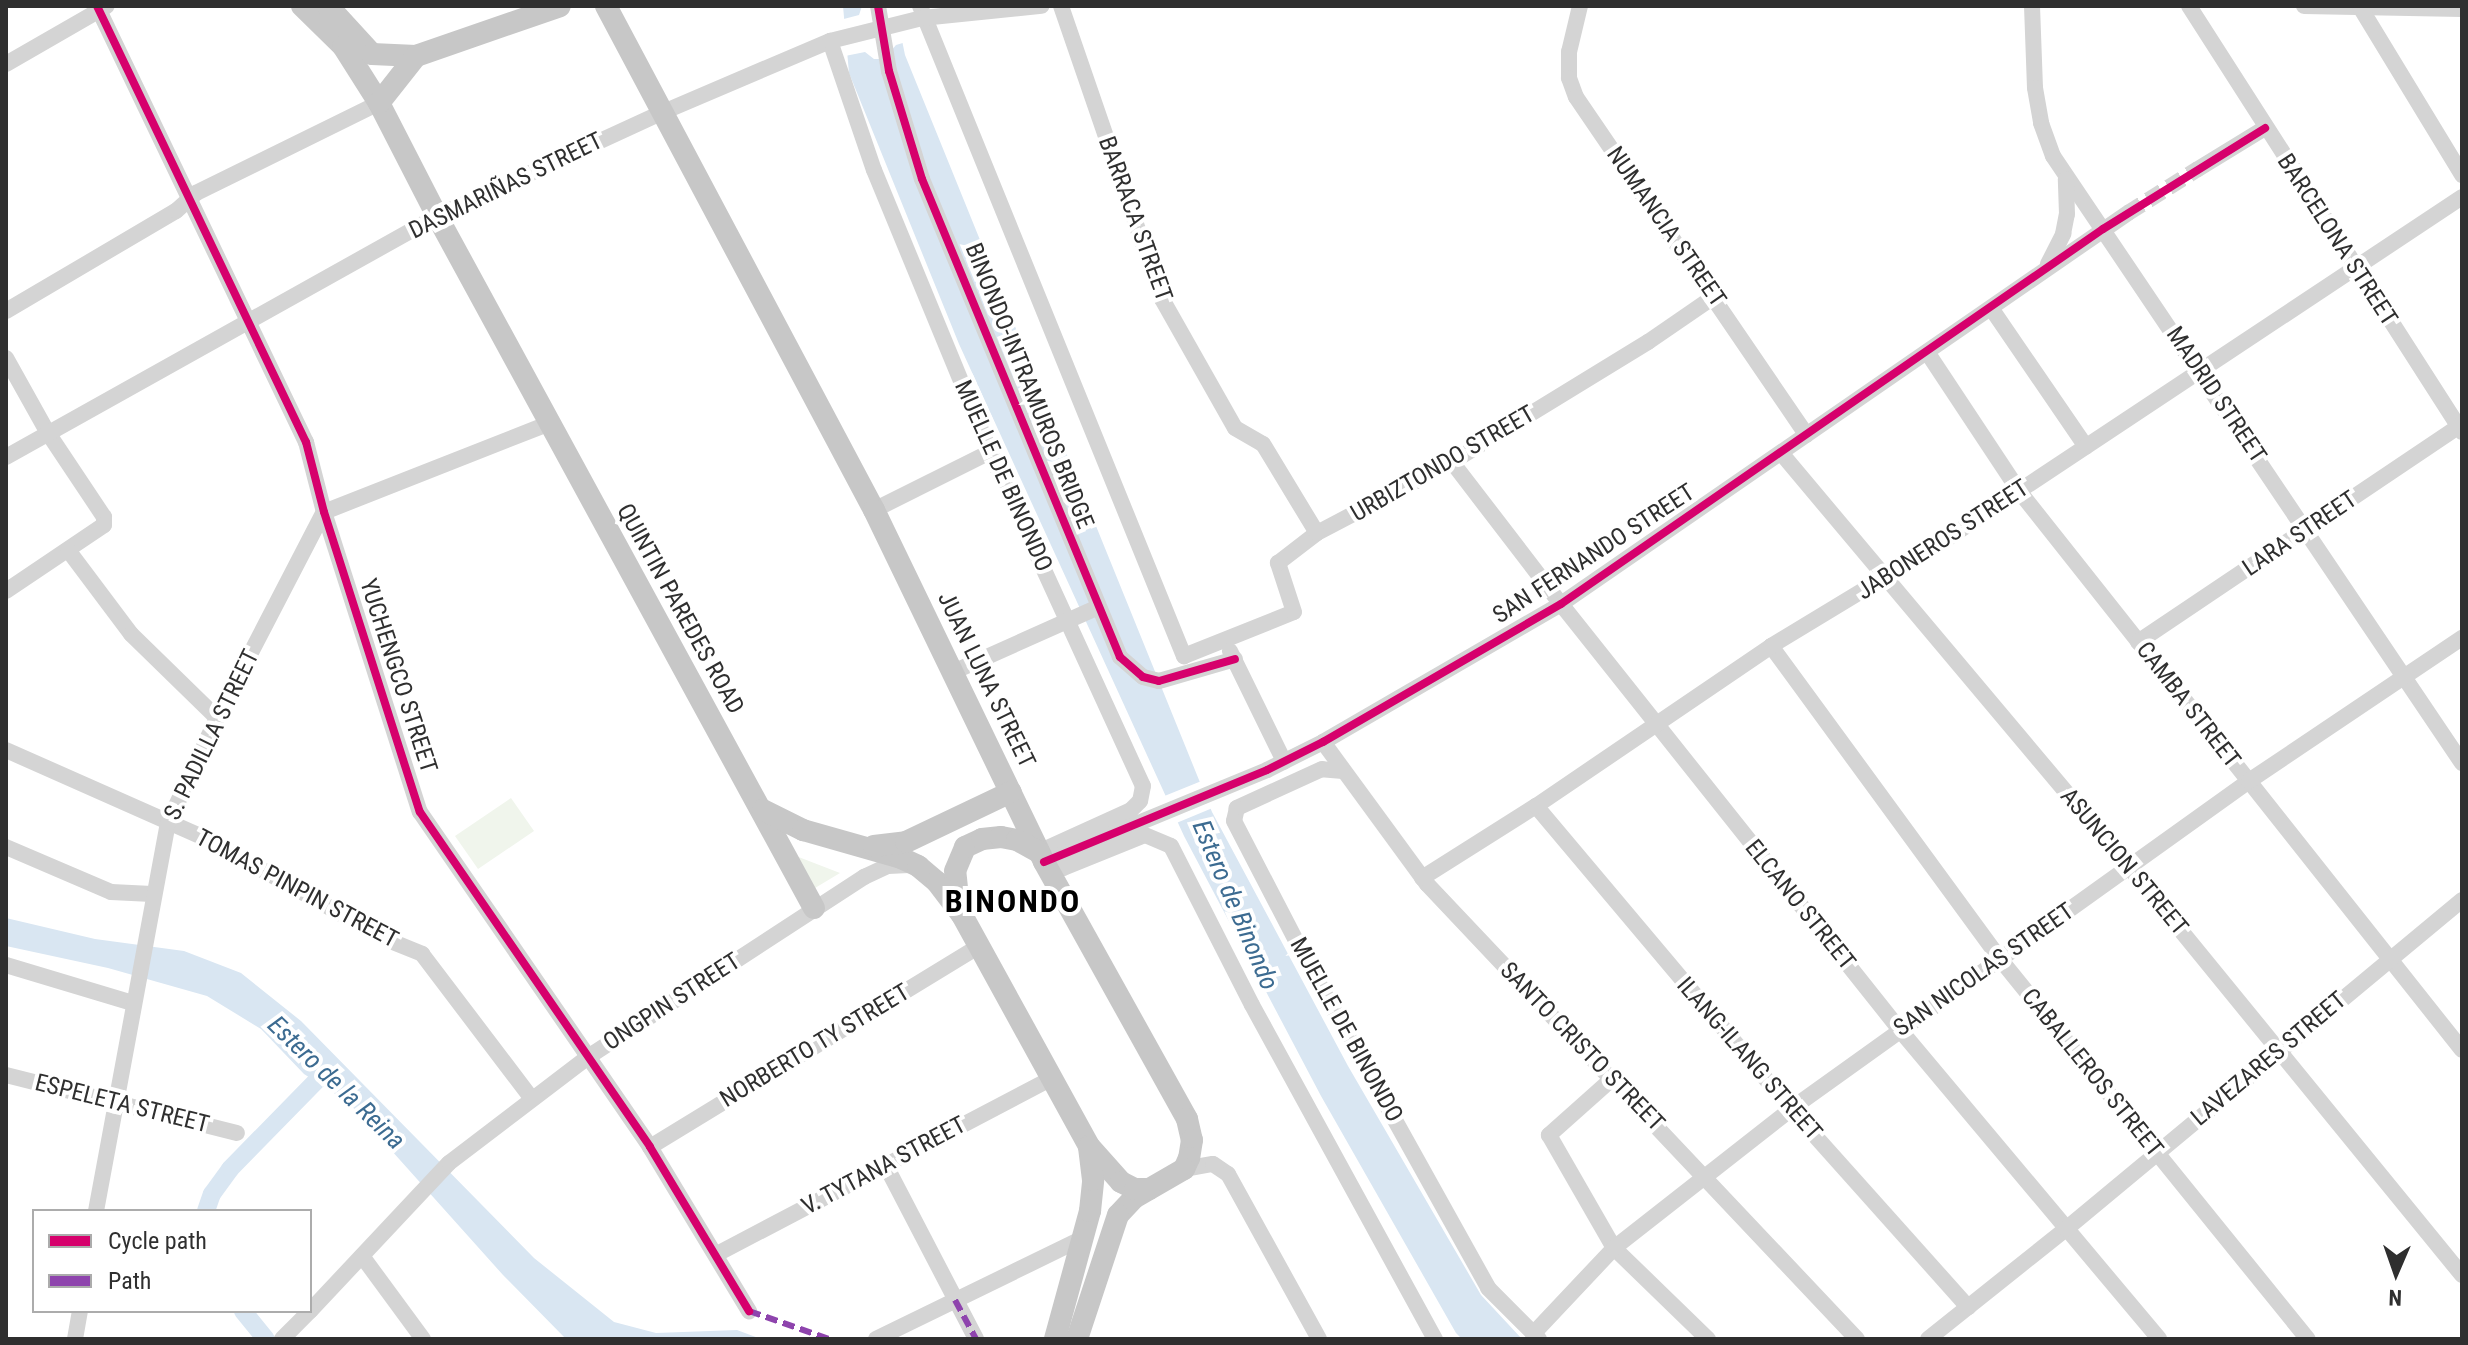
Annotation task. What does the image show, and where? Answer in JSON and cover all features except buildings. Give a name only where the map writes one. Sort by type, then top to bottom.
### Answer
[{"type":"main road","name":"QUINTIN PAREDES ROAD","points":[[302,6],[343,46],[379,103],[437,216],[814,908]]},
{"type":"main road","points":[[328,6],[372,54],[416,56],[560,6]]},
{"type":"main road","name":"JUAN LUNA STREET","points":[[606,6],[874,510],[1042,857],[1187,1119],[1192,1149],[1184,1169]]},
{"type":"main road","points":[[379,103],[416,56]]},
{"type":"main road","points":[[865,847],[906,842],[1011,792]]},
{"type":"main road","points":[[762,809],[803,830],[918,866],[937,882],[962,915],[1089,1146],[1121,1182],[1135,1189],[1149,1189]]},
{"type":"main road","points":[[962,915],[955,871],[965,847],[982,839],[1001,837],[1017,840],[1042,857]]},
{"type":"main road","points":[[1055,1339],[1083,1238],[1093,1188],[1089,1146]]},
{"type":"main road","points":[[1077,1339],[1118,1215],[1128,1203],[1184,1169]]},
{"type":"street","points":[[342,6],[356,33]]},
{"type":"street","name":"BINONDO-INTRAMUROS BRIDGE","points":[[878,6],[889,71],[922,179],[1120,657],[1143,677],[1159,681],[1235,659]]},
{"type":"street","name":"DASMARIÑAS STREET","points":[[6,457],[437,216],[661,113],[837,39],[916,15],[1041,6]]},
{"type":"street","name":"BARRACA STREET","points":[[1061,6],[1156,286],[1235,428],[1263,444],[1317,533]]},
{"type":"street","name":"NUMANCIA STREET","points":[[1580,6],[1569,52],[1569,78],[1576,97],[1715,296],[1807,435]]},
{"type":"street","name":"MADRID STREET","points":[[2032,6],[2035,88],[2041,123],[2065,174],[2201,370],[2462,763]]},
{"type":"street","name":"BARCELONA STREET","points":[[2189,6],[2461,427]]},
{"type":"street","points":[[2304,6],[2462,9]]},
{"type":"street","points":[[6,64],[101,7]]},
{"type":"street","name":"YUCHENGCO STREET","points":[[101,7],[306,442],[324,512],[420,812],[650,1147],[749,1311]]},
{"type":"street","points":[[2360,7],[2462,175]]},
{"type":"street","points":[[916,15],[1181,652],[1189,657],[1226,642],[1284,761]]},
{"type":"street","name":"MUELLE DE BINONDO","points":[[837,39],[874,170],[990,452],[1072,618],[1143,786],[1143,794],[1131,810],[1042,857]]},
{"type":"street","points":[[6,311],[176,211],[189,199],[379,103]]},
{"type":"street","points":[[2198,169],[2265,128]]},
{"type":"street","points":[[2045,270],[2056,253],[2067,214],[2065,174]]},
{"type":"street","name":"JABONEROS STREET","points":[[1422,878],[1536,806],[1771,646],[1885,579],[2462,197]]},
{"type":"street","name":"SAN FERNANDO STREET","points":[[1042,857],[1080,847],[1260,773],[1323,742],[1561,604],[2128,213]]},
{"type":"street","name":"URBIZTONDO STREET","points":[[1226,642],[1294,612],[1278,563],[1317,533],[1452,462],[1648,342],[1715,296]]},
{"type":"street","points":[[1991,308],[2086,447]]},
{"type":"street","name":"CAMBA STREET","points":[[1927,352],[2019,491],[2462,1050]]},
{"type":"street","points":[[6,358],[48,433],[104,517],[104,525],[99,532],[6,591]]},
{"type":"street","points":[[324,512],[550,423]]},
{"type":"street","name":"LARA STREET","points":[[2138,642],[2461,427]]},
{"type":"street","points":[[874,510],[990,452]]},
{"type":"street","name":"ASUNCION STREET","points":[[1781,453],[2129,867],[2462,1275]]},
{"type":"street","name":"ELCANO STREET","points":[[1452,462],[1900,1030],[2159,1339]]},
{"type":"street","name":"S. PADILLA STREET","points":[[96,1209],[152,894],[168,823],[217,718],[324,512]]},
{"type":"street","points":[[68,550],[131,634],[217,718]]},
{"type":"street","points":[[953,672],[1098,607]]},
{"type":"street","name":"SAN NICOLAS STREET","points":[[1536,1336],[1614,1248],[1791,1109],[2249,781],[2405,680],[2462,638]]},
{"type":"street","name":"CABALLEROS STREET","points":[[1771,646],[2000,959],[2308,1339]]},
{"type":"street","name":"SANTO CRISTO STREET","points":[[1323,742],[1422,878],[1540,1007],[1613,1078],[1857,1339]]},
{"type":"street","name":"TOMAS PINPIN STREET","points":[[6,750],[207,839],[388,940],[422,954],[532,1099]]},
{"type":"street","name":"MUELLE DE BINONDO","points":[[1343,771],[1322,769],[1237,808],[1234,821],[1308,964],[1488,1288],[1536,1336]]},
{"type":"street","name":"ILANG-ILANG STREET","points":[[1536,806],[1791,1109],[1968,1307]]},
{"type":"street","points":[[1042,857],[1053,868],[1063,868],[1145,835],[1171,846],[1252,1005],[1435,1339]]},
{"type":"street","points":[[6,847],[111,892],[152,894]]},
{"type":"street","name":"ONGPIN STREET","points":[[312,1309],[449,1163],[588,1057],[875,871],[888,866],[918,866]]},
{"type":"street","name":"LAVEZARES STREET","points":[[1928,1339],[2066,1229],[2462,900]]},
{"type":"street","name":"NORBERTO TY STREET","points":[[650,1147],[979,946]]},
{"type":"street","points":[[6,965],[133,1003]]},
{"type":"street","name":"ESPELETA STREET","points":[[6,1075],[237,1133]]},
{"type":"street","points":[[1613,1078],[1549,1135],[1614,1248],[1708,1339]]},
{"type":"street","name":"V. TYTANA STREET","points":[[717,1254],[1051,1079]]},
{"type":"street","points":[[885,1164],[976,1339]]},
{"type":"street","points":[[1184,1169],[1213,1164],[1228,1174],[1319,1339]]},
{"type":"street","points":[[876,1339],[1083,1238]]},
{"type":"street","points":[[362,1256],[423,1339]]},
{"type":"street","points":[[75,1339],[80,1313]]},
{"type":"street","name":"ONGPIN STREET","points":[[285,1336],[308,1313]]},
{"type":"shaded area","points":[[511,798],[534,831],[478,869],[455,836]]},
{"type":"shaded area","points":[[796,856],[840,873],[815,888]]},
{"type":"water","name":"Estero de Binondo","points":[[843,6],[895,6],[905,55],[1212,812],[1348,1066],[1481,1295],[1522,1339],[1462,1339],[1456,1333],[1321,1096],[1184,836],[959,344],[849,73]]},
{"type":"water","name":"Estero de la Reina","points":[[6,918],[95,939],[184,951],[241,973],[301,1021],[534,1258],[614,1322],[656,1333],[737,1330],[761,1339],[566,1339],[503,1275],[348,1102],[304,1074],[261,1029],[207,996],[108,968],[6,946]]},
{"type":"pier","points":[[862,6],[899,6],[906,42],[896,45],[884,59],[874,59],[865,52],[845,56],[840,20],[859,15]]},
{"type":"pier","points":[[1204,780],[1215,807],[1174,824],[1162,797]]},
{"type":"waterway","name":"Estero de la Reina","points":[[207,1209],[212,1194],[230,1169],[324,1073]]},
{"type":"waterway","points":[[245,1313],[266,1339]]},
{"type":"tunnel","points":[[2128,213],[2198,169]]},
{"type":"marked path","points":[[955,1300],[976,1339]]},
{"type":"marked path","points":[[749,1311],[829,1339]]},
{"type":"cycle path","points":[[97,6],[306,442],[324,512],[420,812],[650,1147],[749,1311]]},
{"type":"cycle path","points":[[878,6],[889,71],[922,179],[1120,657],[1143,677],[1159,681],[1235,659]]},
{"type":"cycle path","points":[[1044,862],[1267,770],[1323,742],[1561,604],[2103,229],[2265,128]]},
{"type":"district","name":"BINONDO","points":[[1013,901]]}]
